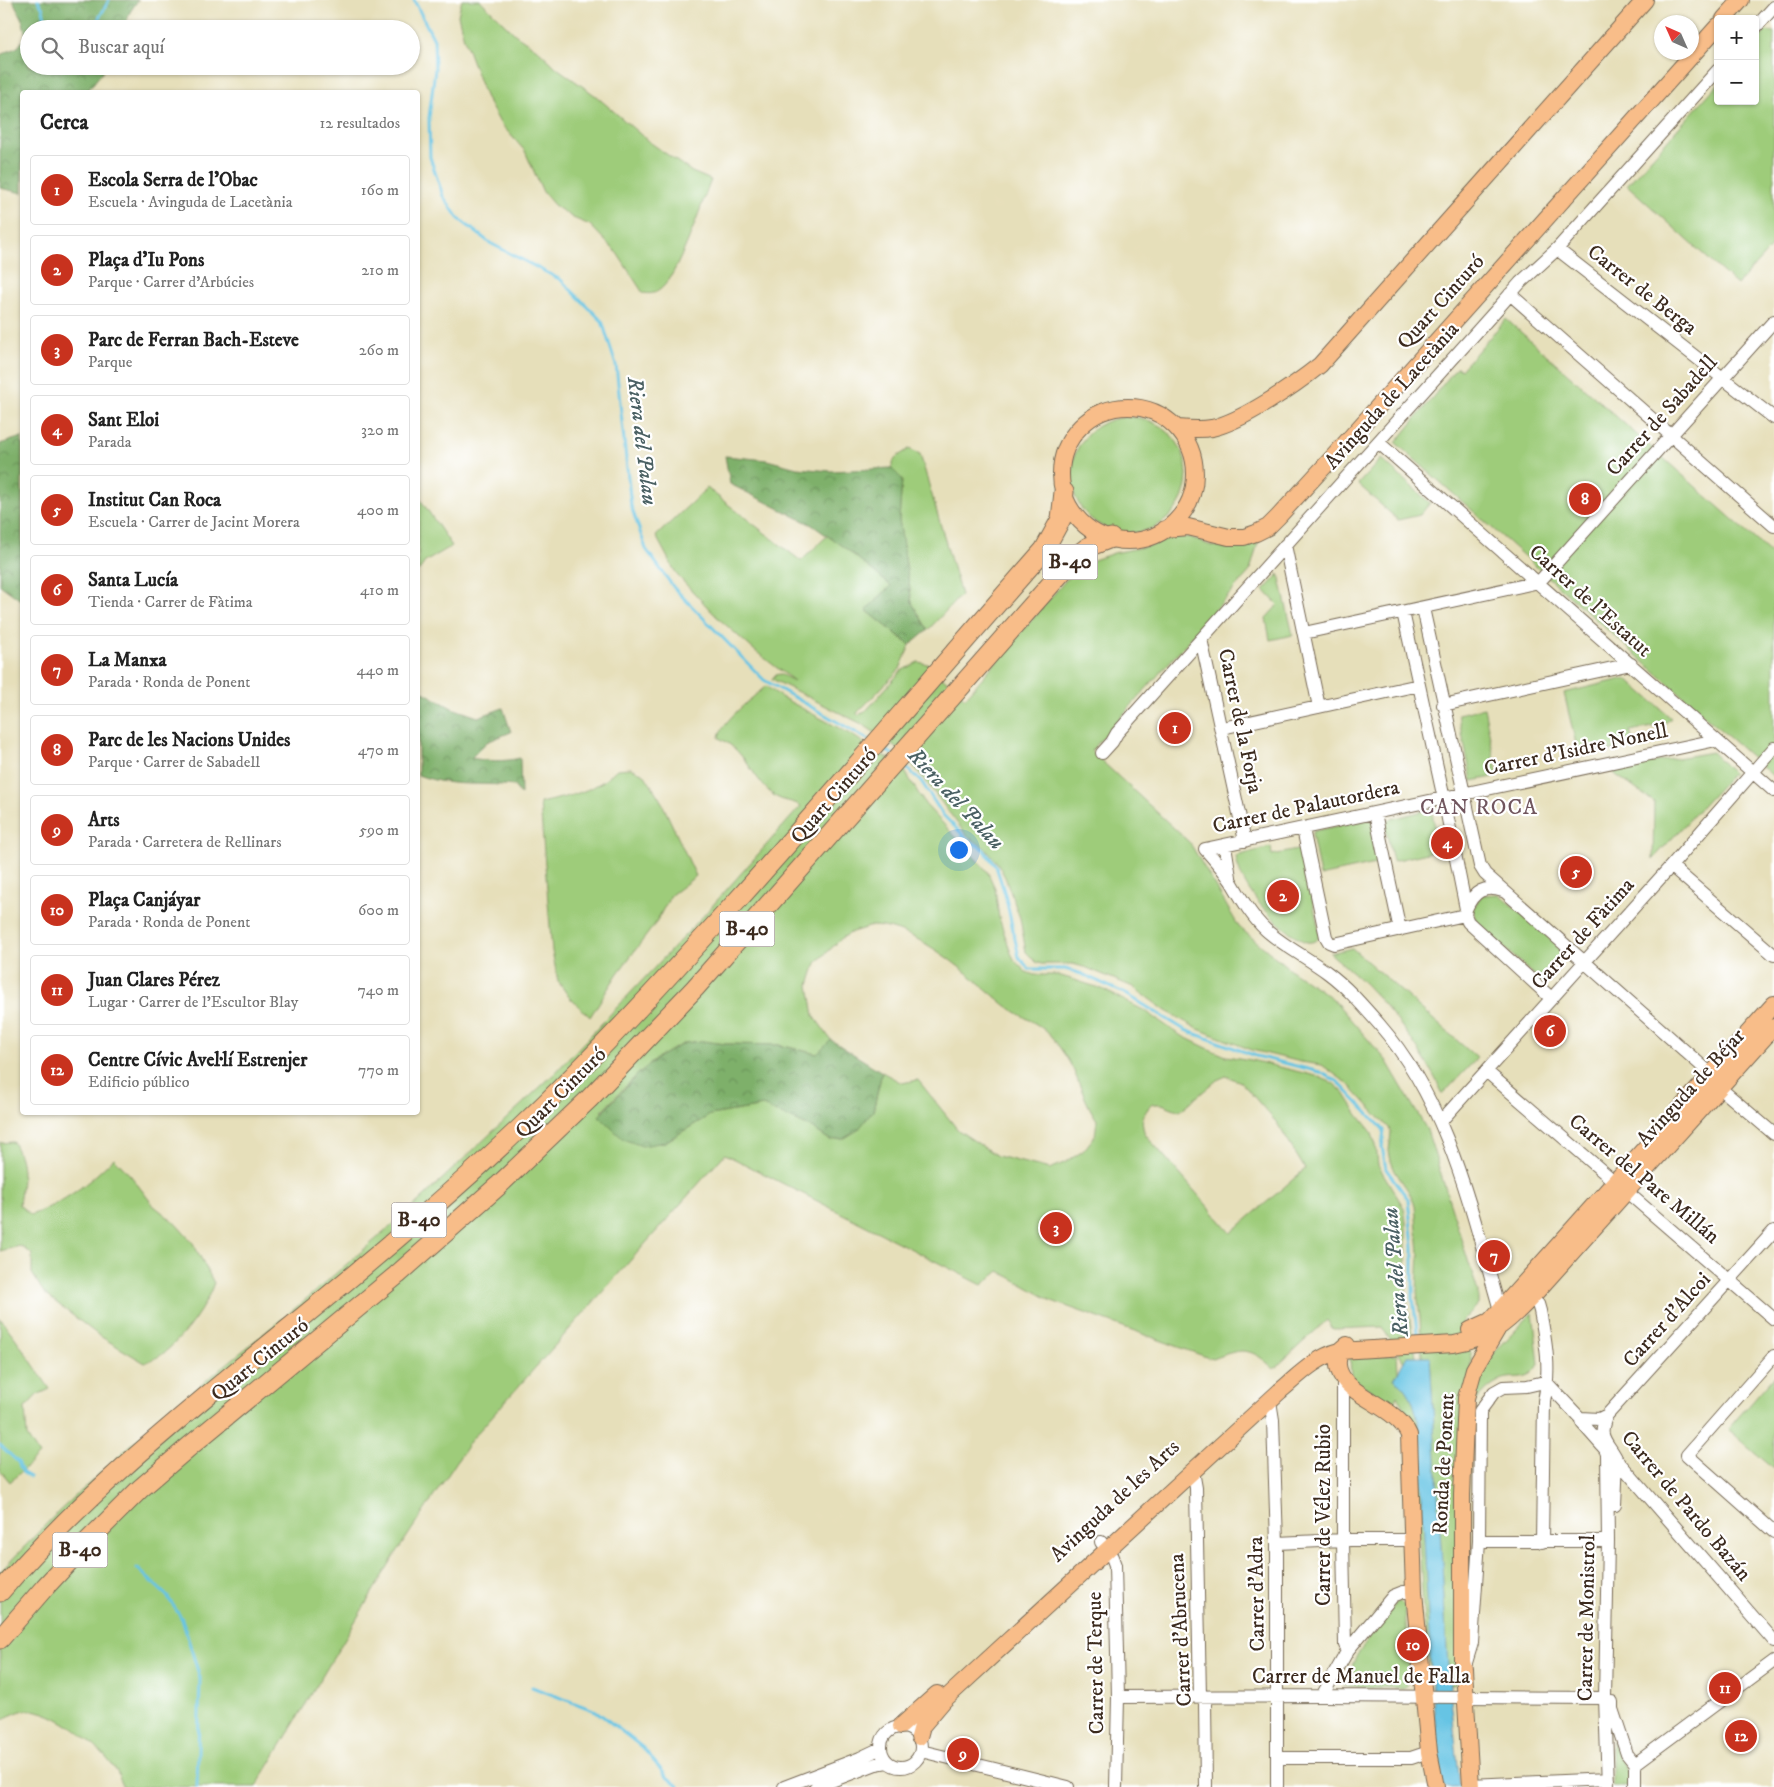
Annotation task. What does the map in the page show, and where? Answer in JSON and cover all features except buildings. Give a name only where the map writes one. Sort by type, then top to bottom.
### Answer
[{"type":"highway","name":"Quart Cinturó","points":[[1,1590],[48,1538],[130,1460],[418,1220],[520,1128],[637,1009],[810,818],[1044,550],[1062,519],[1064,492]]},
{"type":"highway","name":"Quart Cinturó","points":[[0,1639],[87,1542],[140,1489],[404,1269],[498,1186],[589,1099],[695,988],[1075,557],[1088,547],[1111,538]]},
{"type":"highway","points":[[0,1649],[18,1617]]},
{"type":"main road","points":[[1177,428],[1202,430],[1228,423],[1269,401],[1320,365],[1645,0]]},
{"type":"main road","points":[[1728,15],[1741,0]]},
{"type":"main road","name":"Quart Cinturó","points":[[1165,529],[1188,527],[1228,537],[1236,537],[1250,536],[1268,527],[1340,450],[1714,30]]},
{"type":"main road","points":[[1119,408],[1138,408],[1161,416],[1177,428],[1188,444],[1193,456],[1194,481],[1192,494],[1187,506],[1175,521],[1151,536],[1136,540],[1121,540],[1095,532],[1081,521],[1071,508],[1064,492],[1062,473],[1067,449],[1076,432],[1095,416],[1119,408]]},
{"type":"main road","name":"Avinguda de Béjar","points":[[1455,1339],[1472,1340],[1497,1330],[1536,1297],[1621,1187],[1715,1081],[1774,1004]]},
{"type":"main road","name":"Avinguda de Béjar","points":[[1715,1081],[1774,1027]]},
{"type":"main road","name":"Avinguda de Béjar","points":[[1455,1339],[1490,1321],[1566,1236],[1621,1187]]},
{"type":"main road","name":"Avinguda de Béjar","points":[[1536,1297],[1538,1277],[1555,1258],[1566,1236]]},
{"type":"main road","name":"Ronda de Ponent","points":[[1471,1786],[1462,1662],[1461,1574],[1466,1398],[1474,1369],[1497,1330]]},
{"type":"main road","points":[[1383,1340],[1455,1339]]},
{"type":"main road","name":"Avinguda de les Arts","points":[[901,1726],[1104,1546],[1193,1471],[1312,1364],[1327,1354],[1340,1365],[1383,1340]]},
{"type":"main road","name":"Avinguda de les Arts","points":[[920,1744],[922,1726],[944,1700],[1296,1362],[1322,1347],[1343,1341],[1383,1340]]},
{"type":"main road","name":"Ronda de Ponent","points":[[1340,1365],[1405,1425],[1409,1434],[1414,1592],[1430,1752],[1436,1787]]},
{"type":"street","points":[[1759,24],[1773,11]]},
{"type":"street","name":"Avinguda de Lacetània","points":[[1102,753],[1117,733],[1510,294],[1556,249],[1714,74]]},
{"type":"street","name":"Carrer de Berga","points":[[1556,249],[1774,418]]},
{"type":"street","points":[[1510,294],[1774,526]]},
{"type":"street","name":"Carrer de Sabadell","points":[[1539,582],[1774,321]]},
{"type":"street","name":"Carrer de l'Estatut","points":[[1378,442],[1774,791]]},
{"type":"street","points":[[1285,545],[1319,707]]},
{"type":"street","points":[[1304,633],[1539,582]]},
{"type":"street","points":[[1422,608],[1463,795],[1480,866],[1485,874],[1774,1134]]},
{"type":"street","points":[[1403,612],[1444,799],[1468,922],[1551,998]]},
{"type":"street","name":"Carrer de la Forja","points":[[1201,639],[1246,841]]},
{"type":"street","points":[[1443,705],[1631,664]]},
{"type":"street","points":[[1222,728],[1419,685]]},
{"type":"street","name":"Carrer d'Isidre Nonell","points":[[1444,799],[1716,740]]},
{"type":"street","name":"Carrer de Fàtima","points":[[1441,1121],[1671,866],[1774,748]]},
{"type":"street","name":"Carrer de Palautordera","points":[[1205,849],[1444,799]]},
{"type":"street","points":[[1375,813],[1400,930]]},
{"type":"street","points":[[1303,829],[1326,937],[1329,942],[1334,944],[1400,930],[1466,912]]},
{"type":"street","name":"Ronda de Ponent","points":[[1225,845],[1231,881]]},
{"type":"street","name":"Ronda de Ponent","points":[[1205,849],[1231,881],[1243,902],[1266,930],[1329,973],[1380,1024],[1422,1086],[1441,1121],[1466,1190],[1500,1310],[1497,1330]]},
{"type":"street","points":[[1671,866],[1774,955]]},
{"type":"street","points":[[1466,912],[1473,896],[1482,890],[1494,888],[1503,891]]},
{"type":"street","name":"Carrer del Pare Millán","points":[[1486,1071],[1774,1320]]},
{"type":"street","name":"Carrer d'Alcoi","points":[[1607,1416],[1774,1231]]},
{"type":"street","points":[[1536,1297],[1549,1360],[1548,1384],[1544,1401],[1542,1542]]},
{"type":"street","points":[[1774,1356],[1687,1455],[1774,1532]]},
{"type":"street","name":"Carrer de Vélez Rubio","points":[[1340,1365],[1345,1645],[1348,1650]]},
{"type":"street","name":"Ronda de Ponent","points":[[1464,1669],[1472,1643],[1479,1541],[1480,1411],[1494,1392],[1503,1387],[1527,1386],[1540,1383],[1548,1384]]},
{"type":"street","name":"Carrer de Pardo Bazán","points":[[1548,1384],[1580,1418],[1582,1424],[1605,1449]]},
{"type":"street","name":"Carrer d'Adra","points":[[1270,1401],[1273,1420],[1277,1543],[1278,1787]]},
{"type":"street","points":[[1580,1418],[1599,1419],[1607,1416]]},
{"type":"street","name":"Carrer de Pardo Bazán","points":[[1607,1416],[1602,1437],[1617,1460],[1774,1640]]},
{"type":"street","name":"Carrer de Monistrol","points":[[1605,1449],[1608,1541],[1605,1698],[1608,1783]]},
{"type":"street","name":"Carrer de Monistrol","points":[[1617,1460],[1614,1516],[1612,1709],[1627,1754],[1635,1764],[1635,1787]]},
{"type":"street","name":"Carrer d'Abrucena","points":[[1193,1471],[1196,1482],[1200,1697],[1205,1700],[1206,1787]]},
{"type":"street","points":[[1277,1543],[1343,1540],[1413,1540]]},
{"type":"street","points":[[1479,1541],[1608,1541]]},
{"type":"street","name":"Carrer de Terque","points":[[1104,1546],[1115,1565],[1118,1698],[1116,1787]]},
{"type":"street","points":[[1322,1696],[1348,1650],[1393,1596],[1403,1592],[1414,1592]]},
{"type":"street","points":[[1635,1764],[1774,1661]]},
{"type":"street","name":"Carrer de Manuel de Falla","points":[[1118,1698],[1322,1696],[1605,1698]]},
{"type":"street","points":[[901,1726],[912,1729],[920,1744],[916,1760],[909,1766],[900,1767],[887,1762],[882,1756],[880,1748],[886,1733],[890,1729],[901,1726]]},
{"type":"street","points":[[920,1744],[1068,1787]]},
{"type":"street","points":[[784,1787],[846,1764],[880,1748]]},
{"type":"street","points":[[1277,1758],[1411,1758],[1430,1752]]},
{"type":"street","points":[[816,1787],[876,1764],[887,1762]]},
{"type":"street","points":[[1471,1786],[1608,1783]]},
{"type":"green space","points":[[13,0],[138,0],[127,20],[22,20]]},
{"type":"green space","points":[[462,0],[480,0],[516,35],[537,49],[557,68],[596,96],[648,141],[692,172],[711,180],[681,257],[673,273],[658,291],[651,294],[643,293],[617,253],[590,225],[573,218],[554,205],[543,192],[525,151],[500,123],[485,96],[464,39],[458,15]]},
{"type":"green space","points":[[1766,31],[1774,32],[1774,244],[1737,285],[1627,185],[1714,88],[1714,105],[1759,105],[1759,39]]},
{"type":"green space","points":[[20,44],[20,75],[100,75],[89,90],[20,90],[20,193],[0,188],[0,55]]},
{"type":"green space","points":[[1506,319],[1774,556],[1774,777],[1396,443],[1457,367],[1461,370]]},
{"type":"green space","points":[[1129,417],[1151,421],[1161,426],[1170,434],[1178,443],[1183,453],[1187,475],[1183,497],[1178,507],[1170,516],[1161,524],[1151,529],[1129,533],[1107,529],[1097,524],[1088,516],[1080,507],[1075,497],[1071,475],[1075,453],[1080,443],[1088,434],[1097,426],[1107,421]]},
{"type":"green space","points":[[20,438],[20,600],[0,585],[0,444]]},
{"type":"green space","points":[[909,449],[920,454],[961,595],[928,630],[912,603],[899,520],[902,479],[891,468],[895,458]]},
{"type":"green space","points":[[725,456],[767,460],[797,468],[831,471],[891,468],[902,479],[899,520],[912,603],[928,630],[910,645],[866,610],[891,586],[849,551],[812,525],[730,484]]},
{"type":"green space","points":[[1381,459],[1430,503],[1420,515],[1398,520],[1358,484]]},
{"type":"green space","points":[[707,488],[801,561],[828,535],[891,586],[866,610],[910,645],[900,669],[857,713],[858,715],[865,712],[901,671],[918,662],[928,664],[965,698],[1066,580],[1091,561],[1114,553],[1153,545],[1171,538],[1190,537],[1209,545],[1225,548],[1244,546],[1259,539],[1250,571],[1091,751],[1190,843],[1239,927],[1292,971],[1332,998],[1386,1060],[1427,1130],[1478,1292],[1478,1305],[1462,1321],[1471,1358],[1456,1684],[1449,1685],[1430,1357],[1422,1356],[1417,1292],[1419,1253],[1415,1205],[1391,1161],[1389,1151],[1391,1133],[1389,1128],[1348,1084],[1322,1065],[1252,1050],[1198,1029],[1166,1011],[1133,987],[1087,968],[1073,964],[1041,964],[1036,962],[1026,952],[1020,918],[1005,877],[998,864],[984,847],[964,832],[917,770],[896,747],[862,724],[772,679],[775,675],[780,674],[794,681],[754,650],[717,617],[677,575],[656,536]]},
{"type":"green space","points":[[420,499],[452,546],[425,562],[420,569]]},
{"type":"green space","points":[[1279,574],[1293,635],[1270,640],[1266,618],[1278,605],[1264,590]]},
{"type":"green space","points":[[1626,678],[1671,718],[1663,725],[1630,731],[1634,746],[1579,757],[1564,693]]},
{"type":"green space","points":[[766,686],[781,697],[852,735],[901,765],[925,804],[987,871],[995,888],[999,918],[1011,953],[1015,961],[1026,972],[1034,975],[1058,975],[1100,988],[1147,1012],[1178,1034],[1209,1049],[1226,1056],[1251,1060],[1316,1076],[1333,1083],[1344,1093],[1371,1131],[1376,1145],[1378,1165],[1404,1208],[1406,1223],[1406,1295],[1416,1356],[1407,1356],[1404,1362],[1382,1327],[1333,1329],[1327,1320],[1274,1369],[1258,1356],[1245,1351],[1238,1351],[1212,1359],[1052,1301],[999,1271],[982,1285],[725,1154],[471,1440],[393,1558],[256,1787],[123,1787],[117,1772],[101,1752],[90,1741],[64,1722],[51,1715],[26,1710],[0,1720],[0,1572],[56,1514],[159,1419],[299,1305],[404,1215],[555,1073],[704,915],[801,806],[772,794],[736,750],[719,738],[725,725],[731,718]],"holes":[[[872,926],[890,928],[907,934],[925,944],[943,955],[1005,1005],[1049,1034],[1071,1065],[1097,1120],[1095,1136],[1083,1151],[1066,1162],[1050,1169],[997,1156],[958,1130],[918,1080],[902,1083],[882,1072],[873,1111],[830,1140],[812,1128],[763,1106],[710,1115],[665,1142],[602,1111],[639,1073],[659,1057],[685,1043],[702,1041],[725,1044],[779,1045],[817,1054],[831,1040],[814,1016],[809,985],[816,963],[842,938],[852,932]],[[1226,1076],[1241,1082],[1277,1123],[1305,1169],[1231,1233],[1145,1134],[1142,1121],[1146,1111],[1152,1104],[1162,1104],[1180,1111],[1217,1080]]]},
{"type":"green space","points":[[420,690],[452,708],[478,717],[503,708],[511,732],[487,742],[471,758],[496,761],[520,758],[521,795],[514,786],[442,782],[420,776]]},
{"type":"green space","points":[[1484,708],[1498,776],[1472,781],[1458,714]]},
{"type":"green space","points":[[1712,752],[1733,773],[1653,859],[1654,802],[1609,770]]},
{"type":"green space","points":[[631,768],[644,774],[660,799],[696,876],[671,895],[655,924],[618,973],[590,1017],[569,997],[558,981],[552,951],[540,803],[580,793],[602,782],[617,769]]},
{"type":"green space","points":[[1431,809],[1440,850],[1393,861],[1384,821]]},
{"type":"green space","points":[[1369,819],[1372,821],[1380,863],[1320,876],[1312,834],[1314,831]]},
{"type":"green space","points":[[1271,847],[1272,855],[1302,849],[1320,936],[1315,941],[1303,941],[1277,922],[1258,902],[1243,879],[1238,868],[1236,856]]},
{"type":"green space","points":[[1499,894],[1564,951],[1540,978],[1534,975],[1476,922],[1473,908],[1482,895]]},
{"type":"green space","points":[[1352,948],[1477,1058],[1443,1094],[1418,1050],[1388,1009],[1365,984],[1330,953]]},
{"type":"green space","points":[[831,1040],[882,1072],[873,1111],[858,1130],[843,1139],[830,1140],[812,1128],[763,1106],[710,1115],[665,1142],[642,1146],[623,1139],[599,1116],[639,1073],[659,1057],[685,1043],[702,1041],[725,1044],[779,1045],[817,1054]]},
{"type":"green space","points":[[13,1142],[20,1158],[22,1173],[19,1205],[31,1215],[55,1204],[76,1191],[114,1158],[131,1176],[153,1205],[174,1222],[193,1243],[214,1283],[194,1320],[180,1338],[163,1354],[145,1363],[98,1335],[44,1293],[32,1273],[32,1254],[20,1246],[0,1251],[0,1143]]},
{"type":"green space","points":[[1533,1312],[1539,1364],[1530,1374],[1503,1379],[1493,1384],[1473,1404],[1472,1385],[1487,1352],[1492,1355]]},
{"type":"green space","points":[[0,1318],[50,1389],[37,1395],[25,1408],[27,1436],[39,1455],[10,1482],[0,1470]]},
{"type":"green space","points":[[1397,1355],[1398,1372],[1394,1379],[1408,1392],[1418,1421],[1431,1666],[1429,1665],[1423,1609],[1413,1427],[1397,1395],[1392,1405],[1351,1377],[1350,1358]]},
{"type":"green space","points":[[1774,1376],[1774,1469],[1728,1429]]},
{"type":"green space","points":[[1400,1601],[1405,1606],[1409,1681],[1404,1688],[1344,1686],[1357,1655],[1397,1602]]},
{"type":"green space","points":[[1612,1740],[1630,1777],[1630,1787],[1612,1787]]},
{"type":"water","name":"Riera del Palau","points":[[1407,1356],[1430,1356],[1448,1668],[1460,1787],[1443,1787],[1436,1734],[1431,1674],[1418,1421],[1408,1392],[1394,1379]]},
{"type":"waterway","points":[[38,0],[43,9],[45,20]]},
{"type":"waterway","points":[[98,20],[109,0]]},
{"type":"waterway","name":"Riera del Palau","points":[[414,0],[434,40],[435,69],[429,118],[430,157],[443,196],[458,218],[490,243],[561,280],[602,321],[616,365],[631,506],[646,549],[674,588],[764,680],[871,741]]},
{"type":"waterway","name":"Riera del Palau","points":[[880,747],[892,754]]},
{"type":"waterway","name":"Riera del Palau","points":[[902,764],[921,781],[943,815],[968,840],[983,849],[996,866],[1005,894],[1019,957],[1029,969],[1065,969],[1082,974],[1126,994],[1185,1030],[1256,1056],[1320,1072],[1337,1081],[1384,1130],[1382,1147],[1386,1169],[1408,1199],[1413,1247],[1413,1297],[1418,1341]]},
{"type":"waterway","points":[[0,1445],[18,1462],[23,1473],[30,1477]]},
{"type":"waterway","points":[[137,1568],[167,1596],[182,1619],[200,1678],[197,1787]]},
{"type":"waterway","points":[[532,1687],[596,1711],[643,1748],[667,1777],[679,1787]]},
{"type":"place","name":"Parc de les Nacions Unides","points":[[1585,499]]},
{"type":"place","name":"Escola Serra de l'Obac","points":[[1175,728]]},
{"type":"place","name":"Sant Eloi","points":[[1447,843]]},
{"type":"place","name":"Institut Can Roca","points":[[1576,872]]},
{"type":"place","name":"Plaça d'Iu Pons","points":[[1283,896]]},
{"type":"place","name":"Santa Lucía","points":[[1550,1031]]},
{"type":"place","name":"Parc de Ferran Bach-Esteve","points":[[1056,1228]]},
{"type":"place","name":"La Manxa","points":[[1494,1256]]},
{"type":"place","name":"Plaça Canjáyar","points":[[1413,1645]]},
{"type":"place","name":"Juan Clares Pérez","points":[[1725,1688]]},
{"type":"place","name":"Centre Cívic Avel·lí Estrenjer","points":[[1741,1736]]},
{"type":"place","name":"Arts","points":[[963,1754]]},
{"type":"district","name":"CAN ROCA","points":[[1479,807]]}]
